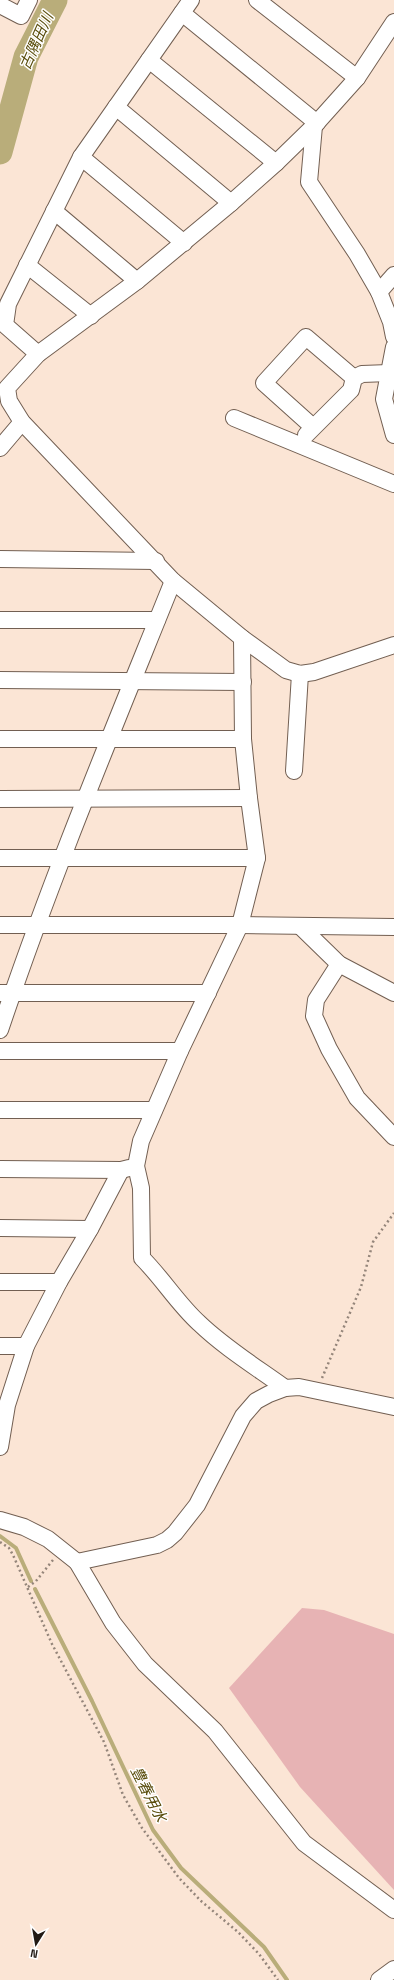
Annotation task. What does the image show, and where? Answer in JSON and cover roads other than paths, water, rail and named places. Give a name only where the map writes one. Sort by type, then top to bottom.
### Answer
[{"type":"street","points":[[0,5],[21,16],[30,0]]},
{"type":"street","points":[[38,354],[5,325],[8,304],[81,157],[191,0]]},
{"type":"street","points":[[257,0],[357,78]]},
{"type":"street","points":[[182,13],[315,125]]},
{"type":"street","points":[[394,22],[357,78],[315,125],[276,163],[184,243],[137,281],[38,354],[7,388],[9,401],[22,422],[156,561],[173,581],[242,638],[286,670],[300,674],[314,672],[394,645]]},
{"type":"street","points":[[149,60],[276,163]]},
{"type":"street","points":[[116,107],[231,203]]},
{"type":"street","points":[[315,125],[309,182],[358,254],[379,292],[391,322],[394,337]]},
{"type":"street","points":[[81,157],[184,243]]},
{"type":"street","points":[[54,211],[137,281]]},
{"type":"street","points":[[28,264],[91,316]]},
{"type":"street","points":[[379,292],[394,275]]},
{"type":"street","points":[[314,427],[264,383],[306,337],[354,378]]},
{"type":"street","points":[[392,425],[384,399],[394,347]]},
{"type":"street","points":[[296,444],[351,390],[354,378],[362,374],[389,373]]},
{"type":"street","points":[[234,418],[394,484]]},
{"type":"street","points":[[0,448],[22,422]]},
{"type":"street","points":[[0,559],[156,561]]},
{"type":"street","points":[[0,1030],[6,992],[36,925],[84,800],[173,581]]},
{"type":"street","points":[[0,620],[157,620]]},
{"type":"street","points":[[242,638],[243,739],[248,798],[257,858],[240,925],[180,1051],[154,1110],[141,1141],[136,1166],[141,1188],[142,1258],[159,1275],[198,1323],[226,1346],[285,1388]]},
{"type":"street","points":[[294,771],[300,674]]},
{"type":"street","points":[[0,680],[242,682]]},
{"type":"street","points":[[0,739],[243,739]]},
{"type":"street","points":[[0,799],[84,800],[248,798]]},
{"type":"street","points":[[0,858],[257,858]]},
{"type":"street","points":[[0,925],[240,925],[394,927]]},
{"type":"street","points":[[300,926],[339,964],[394,993]]},
{"type":"street","points":[[339,964],[316,1000],[314,1016],[328,1049],[357,1098],[394,1137]]},
{"type":"street","points":[[6,992],[208,993]]},
{"type":"street","points":[[0,1051],[180,1051]]},
{"type":"street","points":[[0,1110],[154,1110]]},
{"type":"street","points":[[0,1169],[121,1170],[136,1166]]},
{"type":"street","points":[[0,1447],[3,1405],[26,1346],[59,1282],[90,1229],[121,1170]]},
{"type":"street","points":[[0,1228],[90,1229]]},
{"type":"street","points":[[0,1282],[59,1282]]},
{"type":"street","points":[[0,1346],[26,1346]]},
{"type":"street","points":[[77,1562],[157,1545],[167,1540],[197,1505],[243,1416],[256,1401],[285,1388],[299,1387],[394,1406]]},
{"type":"street","points":[[0,1520],[24,1527],[48,1539],[63,1549],[77,1562],[113,1623],[145,1664],[215,1731],[304,1843],[394,1910]]},
{"type":"street","points":[[379,1980],[394,1969]]},
{"type":"waterway","name":"古隅田川","points":[[0,152],[26,57],[55,0]]},
{"type":"waterway","name":"豊春用水","points":[[0,1536],[16,1548],[31,1581]]},
{"type":"waterway","name":"豊春用水","points":[[35,1589],[92,1701],[153,1830],[181,1868],[264,1947],[287,1980]]}]
